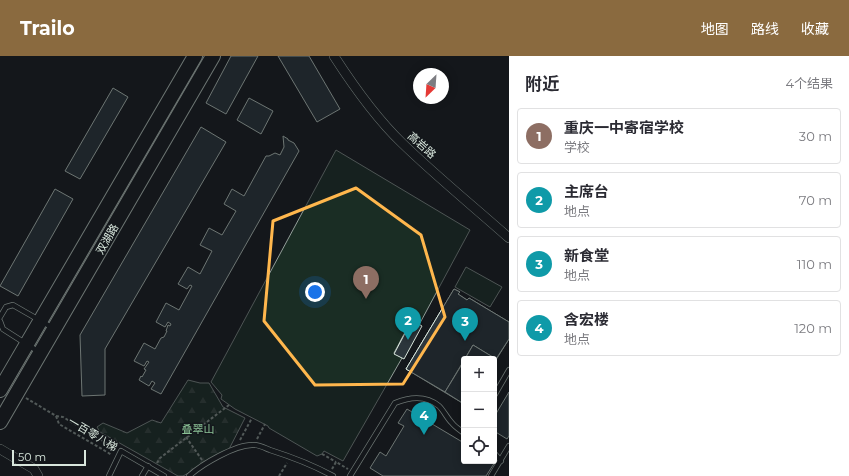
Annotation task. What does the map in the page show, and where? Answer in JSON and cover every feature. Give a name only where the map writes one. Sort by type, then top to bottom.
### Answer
[{"type":"main road","name":"双湖路","points":[[0,390],[195,56]]},
{"type":"main road","name":"双湖路","points":[[0,422],[213,56]]},
{"type":"street","name":"高岩路","points":[[334,56],[356,90],[401,142],[509,238]]},
{"type":"street","points":[[0,449],[34,469],[38,476]]},
{"type":"lane","points":[[0,317],[6,307],[13,305],[54,329]]},
{"type":"lane","points":[[0,320],[3,330],[40,353]]},
{"type":"lane","points":[[496,392],[509,370]]},
{"type":"lane","points":[[351,474],[394,403],[406,398],[418,397],[429,400],[439,406],[452,425],[461,431]]},
{"type":"lane","points":[[189,476],[198,468],[232,450],[242,446],[254,444],[291,456],[331,475]]},
{"type":"lane","points":[[491,476],[509,446]]},
{"type":"lane","points":[[109,476],[122,451],[164,476]]},
{"type":"lane","points":[[497,456],[501,461]]},
{"type":"lane","points":[[142,476],[148,466]]},
{"type":"path","points":[[17,393],[56,416]]},
{"type":"path","points":[[153,469],[160,458],[229,405]]},
{"type":"path","name":"一百零八梯","points":[[118,458],[59,424],[56,416],[63,417],[122,451]]},
{"type":"path","points":[[246,429],[252,418]]},
{"type":"path","points":[[259,435],[265,424]]},
{"type":"path","points":[[186,437],[205,464]]},
{"type":"path","points":[[322,454],[336,462],[351,474]]},
{"type":"path","points":[[279,476],[291,456]]},
{"type":"path","points":[[331,475],[336,462]]},
{"type":"highlighted area","points":[[356,188],[421,235],[445,317],[403,384],[315,385],[264,321],[273,221]]},
{"type":"green space","points":[[336,150],[470,230],[420,323],[412,319],[394,353],[402,358],[343,461],[324,451],[322,454],[317,456],[268,426],[235,409],[221,399],[222,395],[211,382]]},
{"type":"green space","points":[[466,267],[502,287],[490,307],[455,287]]},
{"type":"green space","name":"叠翠山","points":[[188,380],[200,383],[209,383],[223,407],[245,418],[228,451],[183,476],[178,476],[100,432],[97,427],[103,423],[127,433],[152,420],[161,423]]},
{"type":"building","points":[[231,56],[258,56],[226,114],[206,103]]},
{"type":"building","points":[[278,56],[309,56],[340,109],[317,122]]},
{"type":"building","points":[[113,88],[128,97],[80,179],[65,171]]},
{"type":"building","points":[[249,98],[273,111],[261,134],[237,120]]},
{"type":"building","points":[[201,127],[226,142],[105,349],[105,395],[82,396],[80,335]]},
{"type":"building","points":[[283,136],[294,143],[299,151],[161,394],[151,389],[155,383],[152,381],[149,386],[139,380],[146,370],[144,369],[149,362],[147,361],[144,366],[134,361],[144,343],[155,349],[161,338],[164,337],[168,325],[170,326],[171,324],[168,322],[165,327],[156,322],[166,303],[179,310],[192,286],[190,285],[187,289],[178,284],[188,267],[200,274],[212,251],[200,245],[209,228],[222,235],[236,211],[224,204],[232,189],[244,196],[266,156],[275,153],[280,155],[284,147]]},
{"type":"building","points":[[55,189],[73,199],[18,296],[0,286]]},
{"type":"building","points":[[454,289],[460,292],[458,294],[467,300],[469,298],[509,322],[509,339],[497,358],[497,356],[461,356],[461,402],[406,369]]},
{"type":"building","points":[[454,289],[460,292],[458,294],[467,300],[469,298],[509,322],[509,339],[497,357],[497,356],[491,356],[473,345],[466,356],[461,356],[461,365],[445,392],[406,369]]},
{"type":"building","points":[[412,320],[422,326],[404,359],[394,354]]},
{"type":"building","points":[[473,345],[491,356],[467,356]]},
{"type":"building","points":[[461,366],[461,402],[445,392]]},
{"type":"building","points":[[509,392],[509,436],[507,439],[497,433],[497,412]]},
{"type":"building","points":[[407,409],[461,441],[461,464],[494,464],[486,476],[383,476],[370,468],[380,452],[386,456],[404,426],[398,423]]},
{"type":"place","name":"重庆一中寄宿学校","points":[[366,299]]},
{"type":"place","name":"主席台","points":[[408,340]]},
{"type":"place","name":"新食堂","points":[[465,341]]},
{"type":"place","name":"含宏楼","points":[[424,435]]}]
